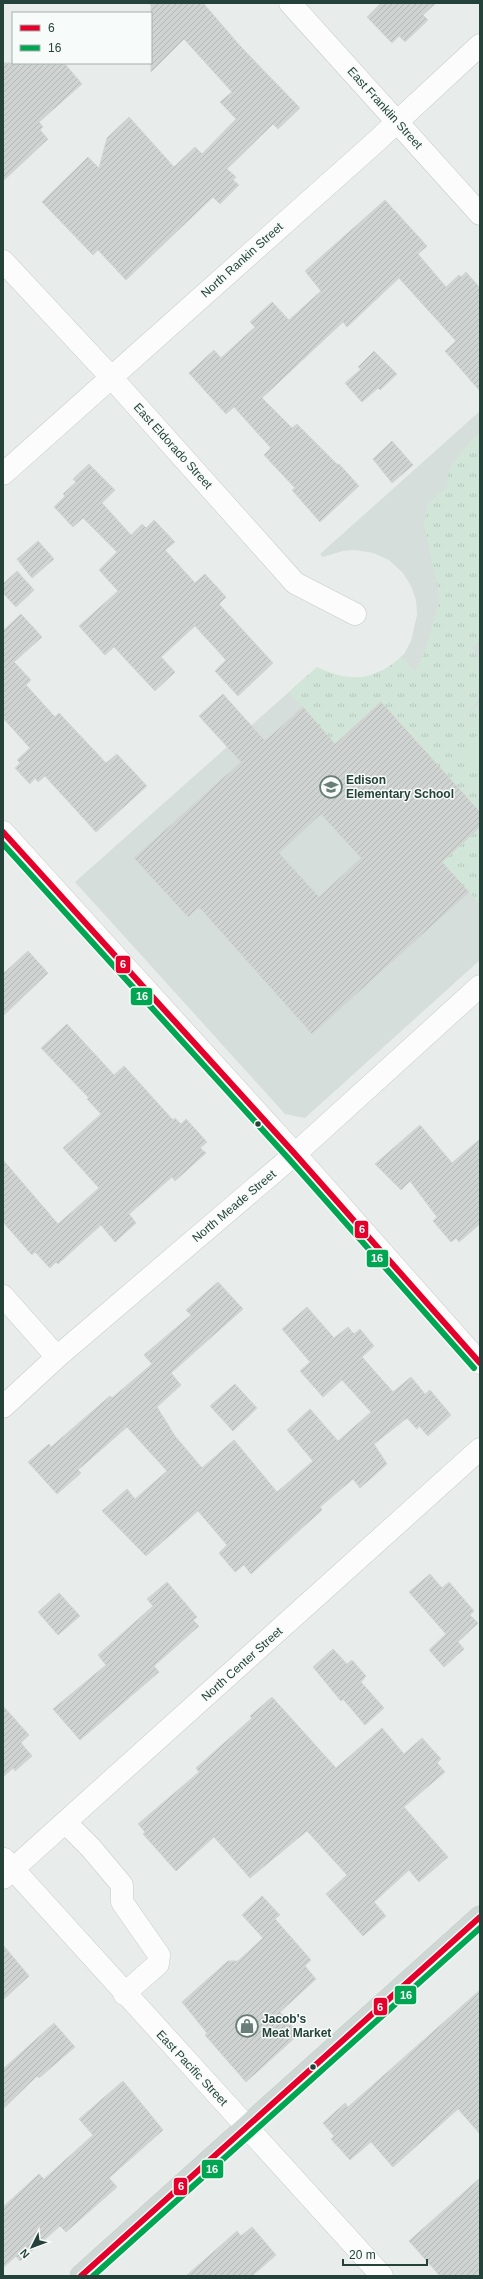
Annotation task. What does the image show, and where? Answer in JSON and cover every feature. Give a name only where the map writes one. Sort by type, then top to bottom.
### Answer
[{"type":"main road","points":[[81,2276],[480,1917]]},
{"type":"street","name":"East Franklin Street","points":[[290,3],[398,121],[480,214]]},
{"type":"street","name":"North Rankin Street","points":[[3,474],[398,121],[480,45]]},
{"type":"street","name":"East Eldorado Street","points":[[3,261],[111,377],[295,583],[355,614]]},
{"type":"street","points":[[3,832],[295,1154],[480,1363]]},
{"type":"street","name":"North Meade Street","points":[[3,1406],[57,1357],[295,1154],[480,986]]},
{"type":"street","points":[[3,1296],[57,1357]]},
{"type":"street","name":"North Center Street","points":[[6,1869],[66,1822],[480,1449]]},
{"type":"street","points":[[66,1822],[91,1848],[122,1885],[122,1902],[159,1955],[158,1964],[124,1994]]},
{"type":"street","name":"East Pacific Street","points":[[6,1869],[247,2127],[382,2276]]},
{"type":"shaded area","name":"Edison Elementary School","points":[[480,411],[480,960],[305,1118],[285,1114],[75,882],[317,667],[331,674],[347,678],[366,677],[383,670],[404,654],[411,641],[417,615],[416,600],[411,586],[403,573],[389,560],[373,553],[355,550],[343,551],[323,557],[320,554]]},
{"type":"green space","points":[[480,432],[480,642],[472,647],[480,662],[480,696],[469,713],[480,703],[480,732],[458,753],[480,777],[480,812],[344,754],[289,692],[317,667],[339,675],[361,677],[382,671],[401,657],[415,671],[425,652],[440,599],[424,524],[428,504],[447,487],[449,469],[467,445]]},
{"type":"green space","points":[[480,732],[480,777],[458,753]]},
{"type":"green space","points":[[480,827],[480,904],[442,862]]},
{"type":"building","points":[[151,3],[203,3],[241,47],[300,108],[278,129],[273,124],[227,169],[236,177],[233,180],[239,185],[220,204],[213,197],[126,280],[98,250],[93,255],[42,202],[88,157],[99,168],[107,138],[129,117],[174,167],[195,147],[202,154],[236,119],[220,102],[232,92],[184,39],[151,72]]},
{"type":"building","points":[[381,3],[436,3],[423,15],[428,20],[405,42],[399,36],[392,43],[367,17]]},
{"type":"building","points":[[3,63],[65,64],[82,84],[39,122],[43,127],[40,130],[48,139],[3,181]]},
{"type":"building","points":[[385,200],[427,246],[418,254],[446,287],[459,275],[461,277],[466,272],[480,288],[480,391],[445,351],[456,341],[399,278],[347,327],[343,322],[262,398],[292,428],[297,424],[338,465],[339,464],[359,486],[320,522],[292,490],[295,488],[264,455],[271,448],[234,407],[226,414],[189,373],[214,350],[221,358],[255,327],[250,322],[272,302],[289,320],[321,291],[305,271]]},
{"type":"building","points":[[374,351],[397,374],[380,390],[378,388],[362,402],[345,383],[361,369],[358,367]]},
{"type":"building","points":[[392,441],[413,465],[392,483],[373,459]]},
{"type":"building","points":[[89,464],[115,490],[102,503],[131,535],[142,524],[146,528],[154,520],[175,542],[165,550],[195,583],[205,574],[226,597],[219,604],[273,663],[238,696],[215,671],[226,660],[195,626],[161,657],[175,672],[155,691],[114,647],[105,655],[79,626],[118,591],[99,570],[117,552],[83,518],[73,527],[54,507],[65,496],[63,494],[76,482],[73,479]]},
{"type":"building","points":[[38,541],[54,559],[32,578],[17,559]]},
{"type":"building","points":[[17,571],[34,590],[16,607],[3,593],[3,584]]},
{"type":"building","points":[[21,614],[42,637],[14,662],[31,680],[26,685],[55,717],[59,713],[106,763],[117,754],[147,786],[96,832],[45,776],[38,782],[35,778],[30,784],[15,768],[20,763],[17,760],[30,748],[3,718],[3,631]]},
{"type":"building","points":[[223,694],[265,741],[303,707],[335,744],[381,702],[480,812],[480,827],[442,862],[469,892],[312,1034],[199,907],[188,917],[134,858],[241,762],[199,716]],"holes":[[[321,814],[361,858],[319,897],[279,853]]]},
{"type":"building","points":[[28,951],[48,973],[3,1016],[3,974]]},
{"type":"building","points":[[67,1024],[114,1075],[124,1066],[173,1120],[175,1118],[181,1124],[186,1119],[207,1142],[200,1148],[206,1153],[175,1181],[172,1177],[129,1214],[136,1223],[115,1242],[101,1225],[58,1264],[56,1262],[50,1268],[35,1252],[32,1255],[3,1222],[3,1160],[58,1224],[99,1188],[63,1148],[101,1114],[87,1099],[89,1098],[41,1048]]},
{"type":"building","points":[[420,1125],[452,1163],[480,1139],[480,1224],[459,1242],[456,1238],[451,1242],[433,1221],[437,1217],[410,1181],[401,1190],[375,1164]]},
{"type":"building","points":[[218,1282],[243,1309],[171,1373],[181,1385],[157,1407],[175,1436],[202,1468],[234,1440],[277,1492],[313,1461],[287,1430],[310,1409],[338,1441],[371,1412],[342,1380],[323,1397],[300,1371],[310,1362],[282,1329],[307,1307],[334,1338],[348,1327],[354,1334],[360,1329],[374,1346],[362,1357],[393,1392],[411,1377],[425,1394],[430,1390],[451,1415],[428,1436],[419,1426],[417,1429],[407,1418],[374,1444],[387,1464],[360,1488],[353,1479],[320,1507],[322,1510],[251,1574],[244,1565],[235,1572],[219,1553],[227,1545],[198,1511],[146,1556],[102,1511],[127,1489],[135,1499],[167,1471],[127,1427],[78,1470],[81,1473],[57,1494],[28,1462],[49,1444],[51,1447],[110,1396],[112,1398],[152,1364],[144,1355],[191,1315],[186,1310]]},
{"type":"building","points":[[235,1384],[257,1408],[233,1431],[210,1406]]},
{"type":"building","points":[[430,1574],[442,1588],[449,1582],[474,1611],[470,1615],[478,1623],[458,1642],[464,1649],[444,1667],[429,1650],[446,1634],[409,1592]]},
{"type":"building","points":[[167,1582],[197,1617],[193,1620],[199,1626],[154,1666],[159,1672],[80,1740],[53,1709],[106,1665],[98,1655],[153,1606],[147,1599]]},
{"type":"building","points":[[59,1593],[80,1616],[58,1635],[38,1612]]},
{"type":"building","points":[[333,1649],[347,1664],[352,1660],[366,1676],[361,1682],[384,1708],[365,1725],[343,1699],[341,1701],[313,1667]]},
{"type":"building","points":[[272,1697],[336,1768],[382,1728],[404,1754],[422,1738],[441,1759],[437,1763],[445,1772],[404,1807],[448,1857],[419,1882],[409,1870],[374,1902],[386,1916],[363,1936],[326,1894],[347,1875],[307,1831],[250,1878],[214,1837],[176,1871],[143,1834],[145,1832],[138,1824],[199,1772],[196,1768],[252,1718],[250,1716]]},
{"type":"building","points":[[3,1706],[29,1735],[21,1743],[32,1756],[15,1771],[13,1768],[3,1777]]},
{"type":"building","name":"Jacob's Meat Market","points":[[262,1896],[280,1915],[275,1919],[311,1960],[305,1966],[316,1979],[280,2012],[299,2034],[246,2082],[205,2035],[207,2033],[182,2002],[228,1961],[238,1961],[263,1938],[242,1915]]},
{"type":"building","points":[[3,1945],[29,1976],[3,2000]]},
{"type":"building","points":[[480,1990],[480,2134],[458,2109],[393,2167],[371,2142],[350,2160],[331,2139],[334,2136],[323,2123],[345,2103],[348,2107]]},
{"type":"building","points":[[54,2023],[75,2047],[39,2078],[37,2076],[3,2109],[3,2069]]},
{"type":"building","points":[[123,2081],[163,2130],[109,2178],[117,2187],[66,2232],[60,2226],[20,2261],[16,2256],[3,2268],[3,2207],[39,2174],[44,2179],[93,2135],[79,2119]]},
{"type":"building","points":[[480,2178],[480,2276],[440,2276],[409,2241]]},
{"type":"building","points":[[252,2227],[276,2255],[252,2276],[186,2276],[237,2231],[241,2236]]},
{"type":"transit line","name":"6","points":[[3,832],[295,1154],[480,1363]]},
{"type":"transit line","name":"16","points":[[3,844],[289,1159],[474,1368]]},
{"type":"transit line","name":"6","points":[[81,2276],[480,1917]]},
{"type":"transit line","name":"16","points":[[93,2276],[480,1928]]},
{"type":"place","name":"Edison Elementary School","points":[[331,787]]},
{"type":"place","name":"Jacob's Meat Market","points":[[247,2026]]}]
